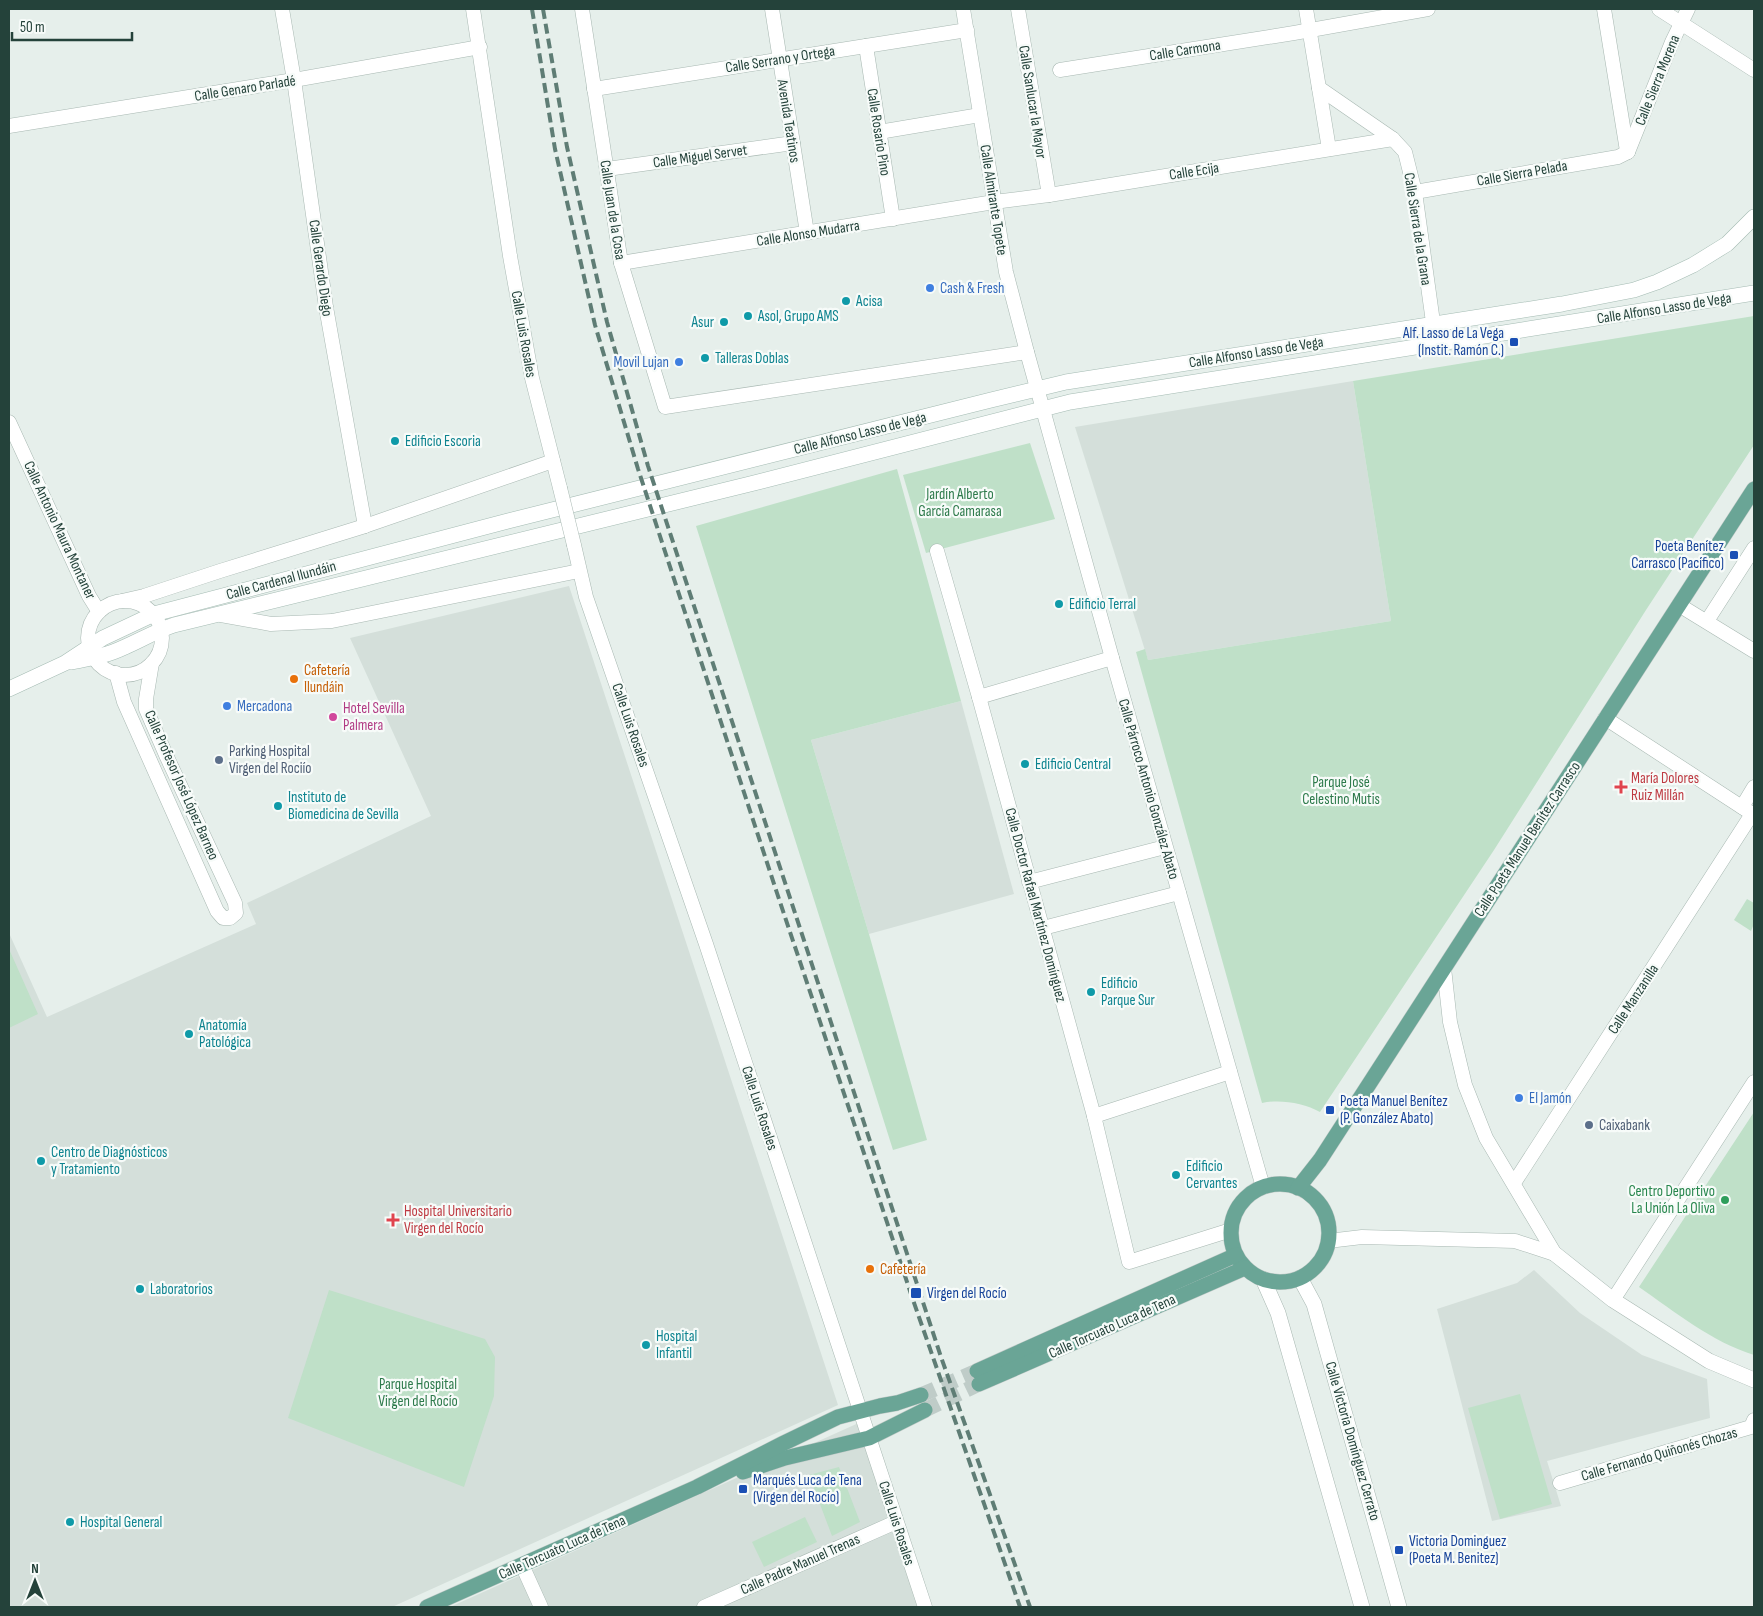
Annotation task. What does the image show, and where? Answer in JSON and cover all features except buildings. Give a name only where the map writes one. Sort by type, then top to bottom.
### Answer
[{"type":"main road","name":"Calle Alfonso Lasso de Vega","points":[[508,521],[1066,382],[1562,304],[1634,290],[1657,282],[1693,265],[1727,244],[1754,217]]},
{"type":"main road","name":"Calle Alfonso Lasso de Vega","points":[[514,541],[750,484],[1070,402],[1754,293]]},
{"type":"main road","name":"Calle Poeta Manuel Benítez Carrasco","points":[[1298,1188],[1320,1160],[1754,489]]},
{"type":"main road","name":"Calle Cardenal Ilundáin","points":[[9,689],[92,652],[154,614],[508,521]]},
{"type":"main road","name":"Calle Cardenal Ilundáin","points":[[92,652],[114,652],[161,630],[514,541]]},
{"type":"main road","points":[[1275,1184],[1298,1188],[1310,1194],[1319,1204],[1327,1222],[1328,1241],[1323,1256],[1314,1269],[1300,1278],[1288,1282],[1275,1282],[1263,1279],[1245,1268],[1236,1255],[1232,1243],[1231,1230],[1234,1216],[1240,1204],[1250,1194],[1263,1187],[1275,1184]]},
{"type":"main road","points":[[1555,1254],[1613,1300],[1709,1361],[1754,1380]]},
{"type":"main road","name":"Calle Torcuato Luca de Tena","points":[[1236,1255],[978,1378],[1245,1268]]},
{"type":"main road","name":"Calle Victoria Domínguez Cerrato","points":[[1300,1278],[1314,1304],[1399,1607]]},
{"type":"main road","points":[[1263,1279],[1278,1312],[1362,1607]]},
{"type":"main road","name":"Calle Torcuato Luca de Tena","points":[[427,1607],[697,1488],[838,1417],[861,1416],[921,1395]]},
{"type":"main road","name":"Calle Torcuato Luca de Tena","points":[[697,1488],[785,1458],[869,1438],[925,1410]]},
{"type":"street","name":"Calle Gerardo Diego","points":[[282,9],[294,80],[326,307],[365,526]]},
{"type":"street","name":"Calle Luis Rosales","points":[[473,9],[510,256],[532,378],[586,598],[706,944],[925,1607]]},
{"type":"street","name":"Calle Juan de la Cosa","points":[[582,9],[621,263],[665,407],[1027,352]]},
{"type":"street","name":"Avenida Teatinos","points":[[772,9],[807,233]]},
{"type":"street","name":"Calle Almirante Topete","points":[[963,9],[1006,272],[1038,389]]},
{"type":"street","name":"Calle Sanlucar la Mayor","points":[[1018,9],[1048,195]]},
{"type":"street","points":[[1306,9],[1329,149]]},
{"type":"street","name":"Calle Carmona","points":[[1060,70],[1428,9]]},
{"type":"street","points":[[1604,9],[1628,152]]},
{"type":"street","points":[[1659,9],[1754,70]]},
{"type":"street","name":"Calle Sierra Morena","points":[[1628,152],[1672,42],[1688,9]]},
{"type":"street","name":"Calle Serrano y Ortega","points":[[594,89],[966,30]]},
{"type":"street","name":"Calle Rosario Pino","points":[[866,46],[893,219]]},
{"type":"street","name":"Calle Genaro Parladé","points":[[9,126],[294,80],[480,47]]},
{"type":"street","name":"Calle Sierra de la Grana","points":[[1319,88],[1393,139],[1405,152],[1415,192],[1436,344]]},
{"type":"street","points":[[880,132],[980,115]]},
{"type":"street","name":"Calle Ecija","points":[[994,202],[1048,195],[1393,139]]},
{"type":"street","name":"Calle Miguel Servet","points":[[606,169],[793,143]]},
{"type":"street","name":"Calle Sierra Pelada","points":[[1415,192],[1618,157],[1628,152]]},
{"type":"street","name":"Calle Alonso Mudarra","points":[[621,263],[994,202]]},
{"type":"street","name":"Calle Párroco Antonio González Abato","points":[[1038,389],[1165,847],[1263,1187]]},
{"type":"street","name":"Calle Antonio Maura Montaner","points":[[9,422],[89,596],[99,612]]},
{"type":"street","name":"Calle Cardenal Ilundáin","points":[[99,612],[113,602],[144,596],[220,570],[365,526],[553,461]]},
{"type":"street","points":[[1707,621],[1754,548]]},
{"type":"street","name":"Calle Doctor Rafael Martínez Domínguez","points":[[937,551],[1094,1116],[1129,1262],[1231,1230]]},
{"type":"street","name":"Calle Cardenal Ilundáin","points":[[221,615],[271,624],[332,621],[579,571]]},
{"type":"street","points":[[122,601],[139,604],[154,614],[161,630]]},
{"type":"street","points":[[1679,605],[1754,652]]},
{"type":"street","points":[[99,612],[88,631],[92,652],[104,668],[116,674],[124,674],[139,672],[152,663]]},
{"type":"street","name":"Calle Profesor José López Barneo","points":[[116,674],[124,702],[219,915],[226,919],[230,918],[234,916],[237,910],[146,709],[152,663],[161,647],[161,630]]},
{"type":"street","points":[[979,697],[1112,658]]},
{"type":"street","points":[[1605,718],[1749,812]]},
{"type":"street","name":"Calle Manzanilla","points":[[1514,1184],[1749,812],[1754,787]]},
{"type":"street","points":[[1029,882],[1165,847]]},
{"type":"street","name":"Calle Profesor José López Barneo","points":[[205,884],[223,876]]},
{"type":"street","points":[[1042,928],[1179,893]]},
{"type":"street","points":[[1444,968],[1450,1022],[1465,1085],[1486,1138],[1555,1254]]},
{"type":"street","points":[[1094,1116],[1230,1072]]},
{"type":"street","points":[[1613,1300],[1754,1082]]},
{"type":"street","points":[[1328,1241],[1362,1237],[1515,1240],[1555,1254]]},
{"type":"street","name":"Calle Fernando Quiñonés Chozas","points":[[1560,1483],[1753,1428]]},
{"type":"street","name":"Calle Padre Manuel Trenas","points":[[704,1607],[896,1522]]},
{"type":"street","points":[[522,1565],[541,1607]]},
{"type":"shaded area","points":[[1353,381],[1391,621],[1148,660],[1075,427]]},
{"type":"shaded area","name":"Hospital Universitario Virgen del Rocío","points":[[569,586],[838,1405],[392,1607],[9,1607],[9,933],[47,1017],[256,924],[247,903],[431,816],[350,638]]},
{"type":"shaded area","points":[[961,701],[1014,894],[869,934],[811,740]]},
{"type":"shaded area","points":[[1534,1270],[1580,1313],[1642,1355],[1707,1379],[1710,1418],[1547,1461],[1561,1506],[1492,1521],[1437,1309],[1517,1283]]},
{"type":"shaded area","points":[[863,1421],[924,1607],[450,1607]]},
{"type":"green space","name":"Parque José Celestino Mutis","points":[[1754,316],[1754,445],[1646,610],[1494,850],[1320,1112],[1307,1106],[1292,1103],[1276,1101],[1262,1103],[1136,652],[1145,649],[1148,660],[1391,621],[1353,381]]},
{"type":"green space","name":"Jardín Alberto García Camarasa","points":[[1030,443],[1055,519],[926,553],[903,475]]},
{"type":"green space","points":[[897,469],[961,701],[811,740],[869,934],[927,1140],[893,1150],[696,526]]},
{"type":"green space","points":[[1747,899],[1754,903],[1754,924],[1751,931],[1734,920]]},
{"type":"green space","points":[[9,949],[38,1014],[9,1028]]},
{"type":"green space","name":"Centro Deportivo La Unión La Oliva","points":[[1754,1112],[1754,1355],[1709,1334],[1639,1287]]},
{"type":"green space","name":"Parque Hospital Virgen del Rocío","points":[[329,1290],[485,1339],[495,1357],[494,1396],[464,1487],[288,1418]]},
{"type":"green space","points":[[1520,1394],[1552,1504],[1500,1519],[1468,1408]]},
{"type":"green space","points":[[839,1467],[860,1522],[832,1536],[809,1475]]},
{"type":"green space","points":[[805,1517],[817,1542],[764,1567],[752,1542]]},
{"type":"tunnel","points":[[921,1395],[977,1371]]},
{"type":"tunnel","points":[[925,1410],[979,1384]]},
{"type":"railway","points":[[532,9],[555,149],[595,325],[638,469],[912,1297],[1020,1607]]},
{"type":"railway","points":[[543,9],[567,147],[607,322],[648,466],[941,1357],[1030,1607]]},
{"type":"place","name":"Cash & Fresh","points":[[930,288]]},
{"type":"place","name":"Acisa","points":[[846,301]]},
{"type":"place","name":"Asol, Grupo AMS","points":[[748,316]]},
{"type":"place","name":"Asur","points":[[724,322]]},
{"type":"place","name":"Alf. Lasso de La Vega (Instit. Ramón C.)","points":[[1514,342]]},
{"type":"place","name":"Talleras Doblas","points":[[705,358]]},
{"type":"place","name":"Movil Lujan","points":[[679,362]]},
{"type":"place","name":"Edificio Escoria","points":[[395,441]]},
{"type":"place","name":"Poeta Benítez Carrasco (Pacífico)","points":[[1734,555]]},
{"type":"place","name":"Edificio Terral","points":[[1059,604]]},
{"type":"place","name":"Cafetería Ilundáin","points":[[294,679]]},
{"type":"place","name":"Mercadona","points":[[227,706]]},
{"type":"place","name":"Hotel Sevilla Palmera","points":[[333,717]]},
{"type":"place","name":"Parking Hospital Virgen del Rociío","points":[[219,760]]},
{"type":"place","name":"Edificio Central","points":[[1025,764]]},
{"type":"place","name":"María Dolores Ruiz Millán","points":[[1621,787]]},
{"type":"place","name":"Instituto de Biomedicina de Sevilla","points":[[278,806]]},
{"type":"place","name":"Edificio Parque Sur","points":[[1091,992]]},
{"type":"place","name":"Anatomía Patológica","points":[[189,1034]]},
{"type":"place","name":"El Jamón","points":[[1519,1098]]},
{"type":"place","name":"Poeta Manuel Benítez (P. González Abato)","points":[[1330,1110]]},
{"type":"place","name":"Caixabank","points":[[1589,1125]]},
{"type":"place","name":"Centro de Diagnósticos y Tratamiento","points":[[41,1161]]},
{"type":"place","name":"Edificio Cervantes","points":[[1176,1175]]},
{"type":"place","name":"Centro Deportivo La Unión La Oliva","points":[[1725,1200]]},
{"type":"place","name":"Hospital Universitario Virgen del Rocío","points":[[393,1220]]},
{"type":"place","name":"Cafetería","points":[[870,1269]]},
{"type":"place","name":"Laboratorios","points":[[140,1289]]},
{"type":"place","name":"Virgen del Rocío","points":[[916,1293]]},
{"type":"place","name":"Hospital Infantil","points":[[646,1345]]},
{"type":"place","name":"Marqués Luca de Tena (Virgen del Rocío)","points":[[743,1489]]},
{"type":"place","name":"Hospital General","points":[[70,1522]]},
{"type":"place","name":"Victoria Dominguez (Poeta M. Benitez)","points":[[1399,1550]]}]
